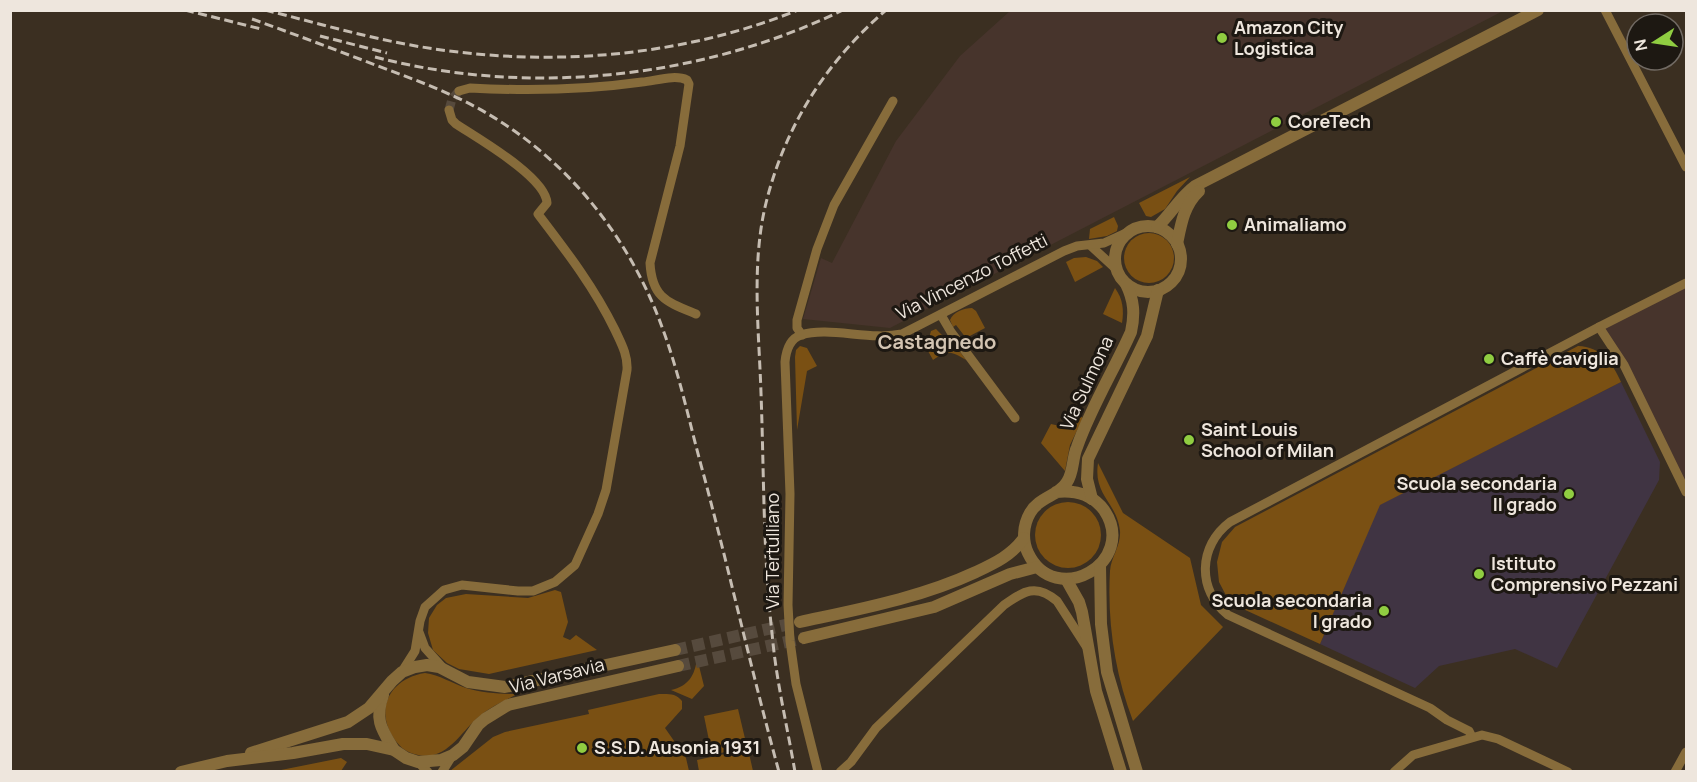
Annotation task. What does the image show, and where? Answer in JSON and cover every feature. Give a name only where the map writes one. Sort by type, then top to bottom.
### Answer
[{"type":"street","points":[[1091,246],[1116,269],[1126,284],[1143,292],[1158,290],[1170,284],[1177,274],[1181,258],[1177,244],[1168,233],[1157,227],[1172,213],[1188,191],[1538,10]]},
{"type":"street","points":[[1605,10],[1686,166]]},
{"type":"street","points":[[459,91],[470,88],[553,90],[633,84],[675,78],[687,80],[689,84],[680,146],[650,263],[652,282],[662,298],[696,314]]},
{"type":"street","points":[[802,335],[797,328],[796,320],[825,229],[842,189],[893,101]]},
{"type":"street","points":[[227,761],[348,722],[369,708],[402,672],[415,651],[425,607],[437,594],[450,587],[468,585],[533,591],[548,586],[569,572],[581,554],[606,490],[627,374],[627,358],[602,302],[538,214],[547,203],[546,194],[498,151],[456,124],[449,110]]},
{"type":"street","points":[[1177,244],[1188,204],[1209,181]]},
{"type":"street","name":"Via Vincenzo Toffetti","points":[[802,335],[892,336],[912,330],[1064,251],[1077,246],[1104,243],[1143,226],[1157,227]]},
{"type":"street","points":[[1116,269],[1116,249],[1120,240],[1128,232]]},
{"type":"street","points":[[1568,771],[1497,740],[1477,736],[1430,708],[1228,615],[1216,604],[1211,595],[1204,572],[1205,562],[1210,545],[1221,529],[1230,522],[1686,283]]},
{"type":"street","name":"Via Sulmona","points":[[1024,538],[1029,514],[1043,499],[1063,488],[1070,477],[1076,447],[1131,332],[1134,312],[1131,294],[1126,284]]},
{"type":"street","name":"Via Sulmona","points":[[1137,771],[1107,672],[1101,624],[1100,565],[1109,550],[1111,531],[1106,513],[1092,499],[1087,479],[1088,459],[1147,336],[1158,290]]},
{"type":"street","points":[[941,315],[1015,418]]},
{"type":"street","points":[[1599,327],[1624,365],[1686,492]]},
{"type":"street","name":"Via Tertulliano","points":[[802,335],[790,343],[785,355],[790,490],[789,623],[796,684],[818,771]]},
{"type":"street","points":[[1056,492],[1078,492],[1092,499]]},
{"type":"street","points":[[1024,538],[1028,554],[1037,567],[1049,575],[1066,579],[1083,576],[1100,565]]},
{"type":"street","points":[[800,622],[891,602],[945,586],[998,562],[1024,538]]},
{"type":"street","points":[[804,638],[925,609],[1010,574],[1037,567]]},
{"type":"street","points":[[1066,579],[1079,602],[1100,705],[1121,771]]},
{"type":"street","points":[[840,771],[849,765],[876,728],[1004,605],[1019,595],[1036,590],[1052,596],[1057,600],[1087,647]]},
{"type":"street","points":[[419,632],[425,648],[448,672]]},
{"type":"street","name":"Via Varsavia","points":[[402,672],[427,665],[439,667],[477,684],[504,687],[675,650]]},
{"type":"street","name":"Via Varsavia","points":[[453,755],[463,747],[478,724],[508,705],[678,666]]},
{"type":"street","points":[[384,692],[378,716],[381,729],[394,750]]},
{"type":"street","points":[[1395,771],[1413,755],[1477,736]]},
{"type":"street","points":[[181,771],[227,761],[344,744],[367,744],[394,750],[418,762],[441,760],[453,755]]},
{"type":"street","points":[[1676,771],[1686,752]]},
{"type":"street","points":[[442,771],[453,755]]},
{"type":"street","points":[[418,762],[428,771]]},
{"type":"shaded area","points":[[1010,11],[1503,11],[890,328],[803,319],[821,258],[832,263],[896,141],[960,56]]},
{"type":"shaded area","points":[[1190,177],[1165,209],[1151,217],[1146,216],[1139,203]]},
{"type":"shaded area","points":[[1114,217],[1118,226],[1117,231],[1107,236],[1089,239],[1090,229]]},
{"type":"shaded area","points":[[1144,233],[1154,233],[1167,240],[1174,253],[1174,263],[1167,276],[1154,283],[1144,283],[1135,279],[1128,272],[1124,263],[1124,253],[1128,244],[1135,237]]},
{"type":"shaded area","points":[[1086,257],[1097,261],[1103,267],[1075,282],[1066,262],[1074,258]]},
{"type":"shaded area","points":[[1686,283],[1686,492],[1599,327]]},
{"type":"shaded area","points":[[1115,288],[1122,305],[1122,323],[1103,314]]},
{"type":"shaded area","points":[[972,308],[985,328],[966,338],[956,325],[953,327],[950,320],[959,311]]},
{"type":"shaded area","points":[[936,329],[946,339],[949,337],[966,360],[949,353],[933,360],[928,351],[932,349],[929,338],[931,331]]},
{"type":"shaded area","points":[[800,346],[807,348],[817,366],[807,371],[797,430],[795,357],[796,350]]},
{"type":"shaded area","points":[[1578,346],[1593,349],[1605,357],[1621,382],[1380,505],[1320,644],[1230,603],[1219,582],[1217,562],[1222,542],[1235,527]]},
{"type":"shaded area","name":"Istituto Comprensivo Pezzani","points":[[1621,382],[1660,462],[1659,480],[1557,668],[1515,649],[1439,666],[1415,688],[1320,644],[1379,505]]},
{"type":"shaded area","points":[[1074,412],[1083,418],[1070,445],[1065,471],[1041,443],[1051,424],[1060,426]]},
{"type":"shaded area","points":[[1098,463],[1123,513],[1190,558],[1201,605],[1223,627],[1133,721],[1121,685],[1111,628],[1110,571],[1120,531],[1115,513],[1099,483]]},
{"type":"shaded area","points":[[1062,502],[1074,502],[1086,507],[1096,517],[1101,535],[1099,548],[1086,563],[1074,568],[1062,568],[1050,563],[1040,553],[1035,541],[1035,529],[1040,517],[1050,507]]},
{"type":"shaded area","points":[[555,590],[561,592],[568,622],[563,637],[570,640],[576,635],[597,650],[489,674],[459,669],[447,663],[433,650],[428,633],[429,618],[437,605],[446,598],[466,594],[528,598]]},
{"type":"shaded area","points":[[697,658],[704,686],[692,699],[671,690],[687,683],[695,670]]},
{"type":"shaded area","points":[[425,673],[436,675],[472,690],[517,694],[481,715],[444,750],[425,756],[414,754],[397,743],[393,737],[385,715],[386,705],[395,688],[403,681]]},
{"type":"shaded area","name":"S.S.D. Ausonia 1931","points":[[659,694],[674,695],[682,701],[682,709],[665,728],[686,758],[689,771],[450,771],[493,737],[505,732],[589,714],[588,710]]},
{"type":"shaded area","points":[[738,709],[747,747],[712,755],[704,716]]},
{"type":"shaded area","points":[[748,749],[753,771],[699,771],[697,760]]},
{"type":"shaded area","points":[[341,758],[347,762],[341,771],[276,771]]},
{"type":"tunnel","points":[[449,110],[452,99],[459,91]]},
{"type":"tunnel","points":[[675,650],[799,622]]},
{"type":"tunnel","points":[[678,666],[804,638]]},
{"type":"railway","points":[[185,10],[261,29]]},
{"type":"railway","points":[[265,10],[414,46],[527,57],[619,54],[665,47],[755,26],[798,10]]},
{"type":"railway","points":[[375,57],[433,69],[493,76],[553,78],[613,74],[673,66],[731,52],[788,33],[843,10]]},
{"type":"railway","points":[[795,772],[776,668],[767,573],[757,298],[761,226],[774,175],[796,122],[811,97],[845,51],[886,10]]},
{"type":"railway","points":[[252,19],[426,84],[487,113],[528,141],[553,162],[577,186],[617,238],[650,296],[674,364],[779,772]]},
{"type":"railway","points":[[320,36],[387,53]]},
{"type":"place","name":"Amazon City Logistica","points":[[1222,38]]},
{"type":"place","name":"CoreTech","points":[[1276,122]]},
{"type":"place","name":"Animaliamo","points":[[1232,225]]},
{"type":"place","name":"Caffè caviglia","points":[[1489,359]]},
{"type":"place","name":"Saint Louis School of Milan","points":[[1189,440]]},
{"type":"place","name":"Scuola secondaria II grado","points":[[1569,494]]},
{"type":"place","name":"Istituto Comprensivo Pezzani","points":[[1479,574]]},
{"type":"place","name":"Scuola secondaria I grado","points":[[1384,611]]},
{"type":"place","name":"S.S.D. Ausonia 1931","points":[[582,748]]},
{"type":"district","name":"Castagnedo","points":[[937,342]]}]
